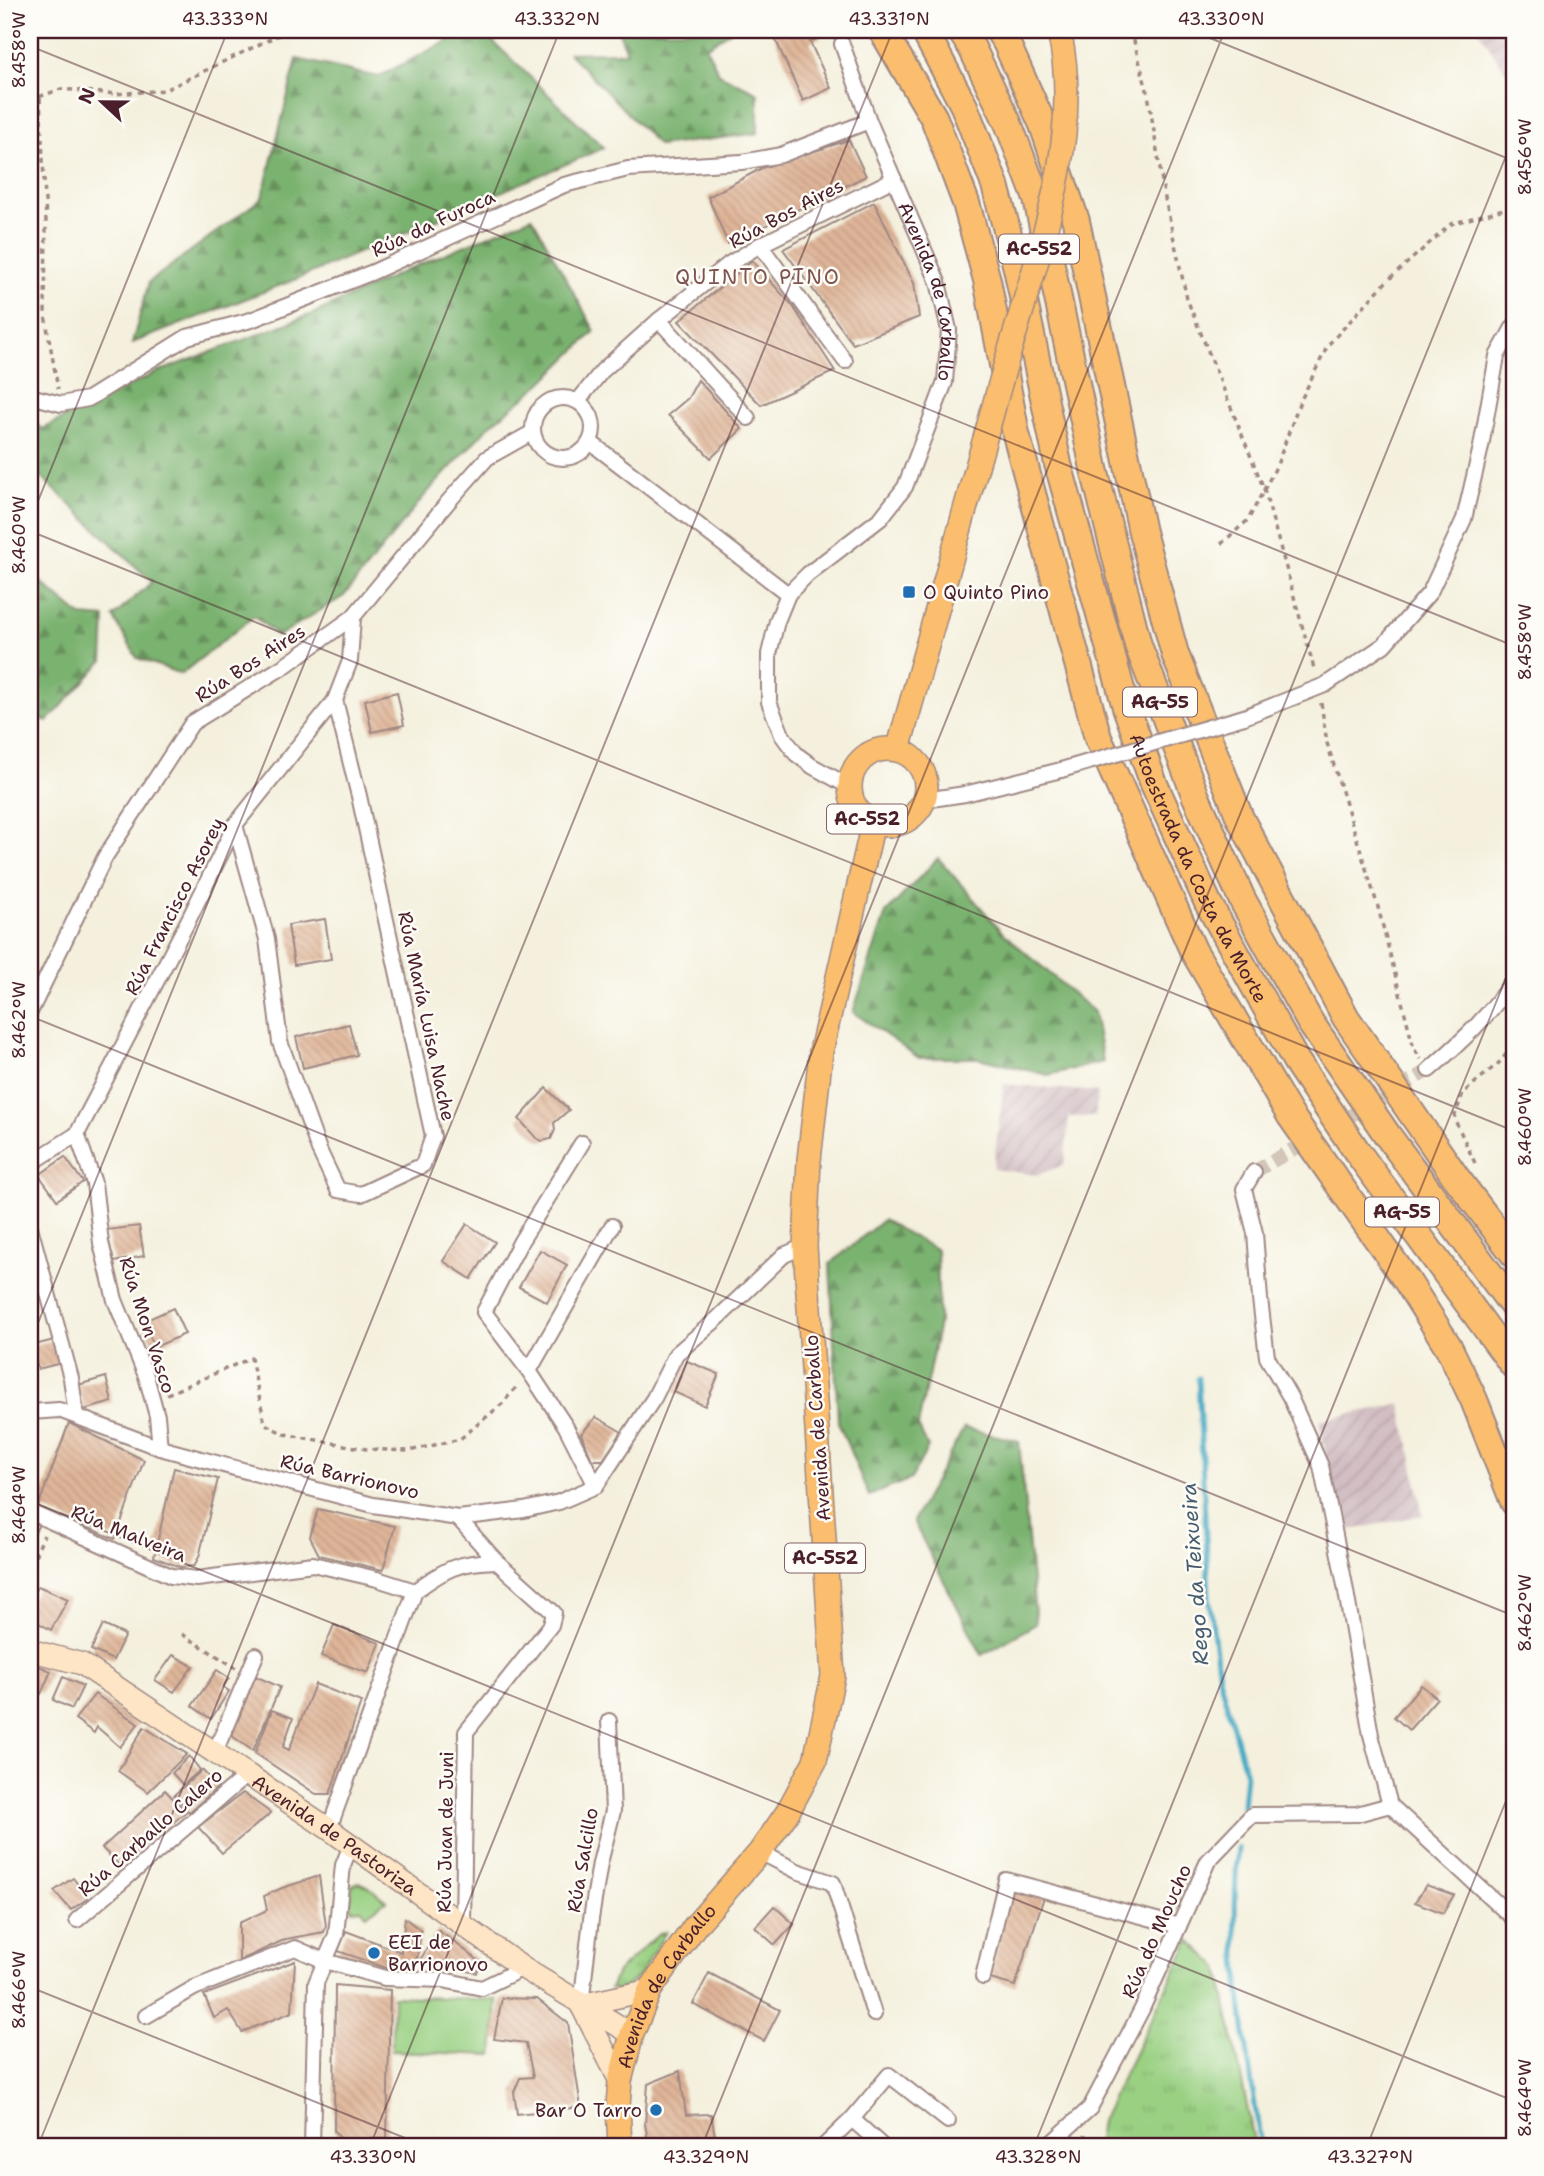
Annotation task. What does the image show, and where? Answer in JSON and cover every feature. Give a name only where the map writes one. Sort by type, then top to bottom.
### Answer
[{"type":"highway","points":[[882,30],[934,118],[966,203],[987,280],[1016,434],[1098,738],[1193,950],[1290,1115],[1408,1281],[1448,1346],[1474,1400],[1514,1502]]},
{"type":"highway","name":"Autoestrada da Costa da Morte","points":[[924,30],[964,106],[995,185],[1017,268],[1058,464],[1126,707],[1160,796],[1209,903],[1296,1061],[1358,1153],[1514,1366]]},
{"type":"highway","name":"Autoestrada da Costa da Morte","points":[[960,30],[972,48],[1008,123],[1037,199],[1095,473],[1138,645],[1196,797],[1242,899],[1310,1022],[1388,1136],[1514,1307]]},
{"type":"highway","points":[[998,30],[1043,125],[1076,221],[1142,532],[1168,630],[1240,818],[1346,1018],[1455,1176],[1514,1254]]},
{"type":"main road","name":"AC-552","points":[[898,750],[1051,206],[1066,120],[1066,65],[1059,33]]},
{"type":"main road","name":"AC-552","points":[[878,750],[898,750],[910,755],[925,775],[925,800],[919,811],[898,825],[873,823],[856,808],[851,798],[850,787],[855,768],[861,760],[878,750]]},
{"type":"main road","name":"Avenida de Carballo","points":[[620,2146],[620,2081],[632,2034],[650,1990],[695,1926],[760,1852],[786,1813],[815,1761],[833,1676],[805,1246],[809,1160],[821,1052],[873,823]]},
{"type":"street","name":"Avenida de Carballo","points":[[842,44],[869,121],[937,282],[949,330],[945,382],[905,486],[881,518],[808,574],[788,594],[776,621],[769,654],[769,702],[782,735],[796,754],[850,787]]},
{"type":"street","name":"Rúa da Furoca","points":[[30,396],[61,404],[88,399],[187,337],[251,320],[373,272],[564,185],[628,169],[742,162],[781,155],[869,121]]},
{"type":"street","name":"Rúa Bos Aires","points":[[578,401],[602,371],[659,320],[729,264],[760,245],[894,179]]},
{"type":"street","points":[[760,245],[845,361]]},
{"type":"street","points":[[659,320],[748,418]]},
{"type":"street","points":[[925,800],[965,794],[1060,770],[1244,717],[1319,687],[1384,645],[1430,592],[1465,519],[1497,356],[1514,326]]},
{"type":"street","points":[[561,398],[578,401],[592,420],[590,442],[577,455],[559,458],[544,451],[533,432],[538,412],[544,404],[561,398]]},
{"type":"street","name":"Rúa Bos Aires","points":[[30,1012],[105,857],[192,723],[286,666],[353,617],[487,458],[533,432]]},
{"type":"street","points":[[590,442],[788,594]]},
{"type":"street","name":"Rúa Francisco Asorey","points":[[30,1164],[77,1134],[235,825],[335,700],[350,661],[353,617]]},
{"type":"street","name":"Rúa María Luisa Nache","points":[[235,825],[267,939],[279,1042],[319,1150],[338,1190],[361,1194],[423,1165],[433,1136],[359,796],[335,700]]},
{"type":"street","points":[[1429,1070],[1469,1036],[1502,998],[1514,978]]},
{"type":"street","name":"Rúa Mon Vasco","points":[[77,1134],[94,1182],[101,1242],[115,1300],[146,1376],[157,1416],[160,1448]]},
{"type":"street","points":[[582,1143],[521,1241],[484,1312],[530,1371],[566,1427],[596,1486],[654,1398],[676,1354],[718,1320],[785,1255],[805,1246]]},
{"type":"street","points":[[1254,1172],[1244,1189],[1255,1233],[1267,1357],[1290,1397],[1321,1466],[1371,1735],[1390,1804],[1514,1919]]},
{"type":"street","points":[[530,1371],[611,1226]]},
{"type":"street","points":[[30,1227],[71,1378],[76,1415]]},
{"type":"street","name":"Rúa Barrionovo","points":[[30,1412],[59,1410],[160,1448],[373,1505],[458,1518],[524,1510],[559,1502],[596,1486]]},
{"type":"street","name":"Rúa Malveira","points":[[30,1511],[171,1576],[197,1579],[313,1564],[377,1578],[415,1591]]},
{"type":"street","name":"Rúa Juan de Juni","points":[[458,1518],[496,1561],[554,1613],[551,1625],[466,1732],[463,1924]]},
{"type":"street","points":[[328,1829],[415,1591],[439,1573],[468,1562],[496,1561]]},
{"type":"street","name":"Avenida de Pastoriza","points":[[30,1650],[82,1664],[328,1829],[523,1968],[632,2034]]},
{"type":"street","points":[[215,1752],[256,1655]]},
{"type":"street","name":"Rúa Salcillo","points":[[581,2005],[591,1919],[612,1811],[609,1721]]},
{"type":"street","name":"Rúa Carballo Calero","points":[[77,1920],[248,1774]]},
{"type":"street","name":"Rúa do Moucho","points":[[1048,2146],[1090,2108],[1142,2009],[1208,1861],[1252,1815],[1357,1814],[1390,1804]]},
{"type":"street","points":[[312,2146],[313,2003],[316,1983],[335,1935],[343,1865],[351,1845]]},
{"type":"street","points":[[760,1852],[797,1871],[833,1883],[874,2014]]},
{"type":"street","points":[[983,1977],[1006,1880],[1179,1926]]},
{"type":"street","points":[[146,2016],[194,1988],[295,1948],[325,1961],[385,1978],[443,1980],[482,1989],[523,1968]]},
{"type":"street","points":[[620,2081],[581,2005],[650,1990]]},
{"type":"street","points":[[824,2146],[852,2119],[890,2075],[948,2121]]},
{"type":"street","points":[[852,2119],[882,2146]]},
{"type":"path","points":[[30,100],[61,89],[115,93],[165,90],[289,30]]},
{"type":"path","points":[[1131,30],[1148,94],[1164,194],[1187,299],[1264,489],[1319,687],[1327,743],[1378,907],[1414,1049],[1429,1070]]},
{"type":"path","points":[[40,98],[46,221],[45,315],[61,404]]},
{"type":"path","points":[[1221,544],[1248,520],[1277,465],[1300,404],[1328,345],[1386,282],[1451,224],[1514,206]]},
{"type":"path","points":[[1476,1166],[1454,1118],[1463,1093],[1502,1061],[1514,1043]]},
{"type":"path","points":[[153,1400],[251,1358],[265,1424],[284,1434],[366,1449],[409,1451],[460,1439],[502,1405],[530,1371]]},
{"type":"path","points":[[34,1556],[44,1535]]},
{"type":"path","points":[[182,1634],[238,1669]]},
{"type":"shaded area","points":[[1478,30],[1514,30],[1514,84]]},
{"type":"shaded area","points":[[1004,1084],[1098,1092],[1095,1117],[1069,1117],[1064,1165],[1037,1175],[993,1169]]},
{"type":"shaded area","points":[[1401,1404],[1423,1515],[1341,1532],[1319,1420]]},
{"type":"green space","points":[[469,30],[481,30],[604,148],[299,278],[132,343],[149,282],[262,198],[297,59],[378,77]]},
{"type":"green space","points":[[618,30],[732,30],[706,47],[719,74],[758,93],[758,133],[659,146],[569,53],[627,52]]},
{"type":"green space","points":[[532,217],[595,331],[542,383],[489,426],[425,495],[344,596],[278,636],[254,616],[181,674],[137,658],[113,617],[152,582],[30,466],[30,419],[42,429],[155,373],[315,313],[411,268]]},
{"type":"green space","points":[[30,573],[81,616],[105,618],[103,661],[47,722],[30,710]]},
{"type":"green space","points":[[938,858],[1002,932],[1094,1012],[1103,1062],[1048,1075],[978,1058],[919,1058],[853,1012],[886,913]]},
{"type":"green space","points":[[883,1220],[937,1250],[939,1323],[918,1426],[928,1447],[911,1479],[869,1496],[838,1422],[830,1264]]},
{"type":"green space","points":[[964,1428],[1019,1441],[1036,1624],[982,1655],[913,1521]]},
{"type":"green space","points":[[359,1882],[386,1901],[366,1915],[362,1909],[353,1910],[350,1905],[352,1885]]},
{"type":"green space","points":[[666,1932],[640,1974],[622,1991],[610,1989],[617,1972],[659,1934]]},
{"type":"green space","points":[[1190,1940],[1219,1968],[1254,2141],[1243,2146],[1097,2146],[1101,2121]]},
{"type":"green space","points":[[393,1996],[497,2000],[493,2055],[392,2051]]},
{"type":"building","points":[[782,30],[817,30],[821,37],[810,42],[831,88],[803,101],[773,34]]},
{"type":"building","points":[[849,140],[866,176],[728,244],[708,197],[762,168]]},
{"type":"building","points":[[874,202],[914,283],[919,317],[853,344],[783,249]]},
{"type":"building","points":[[752,261],[792,305],[835,371],[761,405],[679,321]]},
{"type":"building","points":[[698,380],[742,429],[711,458],[668,415],[688,398]]},
{"type":"building","points":[[397,692],[404,725],[372,732],[365,700]]},
{"type":"building","points":[[325,919],[331,959],[294,965],[288,925]]},
{"type":"building","points":[[349,1024],[357,1055],[303,1068],[296,1037]]},
{"type":"building","points":[[546,1088],[569,1110],[554,1123],[555,1130],[551,1139],[542,1141],[519,1119]]},
{"type":"building","points":[[65,1157],[83,1182],[57,1200],[39,1175]]},
{"type":"building","points":[[467,1224],[495,1242],[471,1279],[443,1261]]},
{"type":"building","points":[[139,1226],[144,1256],[114,1262],[106,1230]]},
{"type":"building","points":[[540,1250],[567,1265],[547,1302],[519,1287]]},
{"type":"building","points":[[30,1262],[39,1291],[30,1294]]},
{"type":"building","points":[[173,1308],[185,1334],[155,1347],[142,1322]]},
{"type":"building","points":[[54,1340],[61,1363],[38,1369],[31,1346]]},
{"type":"building","points":[[687,1361],[719,1374],[705,1406],[674,1392]]},
{"type":"building","points":[[106,1377],[112,1402],[84,1410],[78,1385]]},
{"type":"building","points":[[596,1417],[622,1432],[603,1460],[592,1460],[581,1434]]},
{"type":"building","points":[[69,1423],[144,1460],[115,1539],[38,1507]]},
{"type":"building","points":[[174,1468],[218,1479],[199,1557],[194,1566],[180,1567],[154,1557]]},
{"type":"building","points":[[318,1509],[395,1526],[383,1570],[319,1555],[310,1537]]},
{"type":"building","points":[[30,1520],[39,1524],[30,1543]]},
{"type":"building","points":[[38,1586],[68,1599],[51,1630],[30,1618],[30,1602]]},
{"type":"building","points":[[103,1625],[125,1635],[113,1660],[91,1650]]},
{"type":"building","points":[[334,1625],[380,1643],[368,1673],[321,1656]]},
{"type":"building","points":[[173,1655],[193,1666],[174,1692],[155,1680]]},
{"type":"building","points":[[34,1664],[51,1671],[41,1694],[30,1689],[30,1673]]},
{"type":"building","points":[[217,1670],[229,1678],[223,1687],[229,1691],[211,1719],[192,1706]]},
{"type":"building","points":[[255,1676],[280,1687],[253,1751],[232,1736]]},
{"type":"building","points":[[63,1677],[83,1686],[72,1709],[53,1700]]},
{"type":"building","points":[[315,1684],[361,1702],[330,1794],[316,1794],[255,1753],[272,1710],[293,1718],[283,1747],[289,1750]]},
{"type":"building","points":[[1421,1685],[1437,1698],[1409,1730],[1394,1717]]},
{"type":"building","points":[[95,1694],[138,1724],[120,1747],[97,1727],[94,1733],[75,1719]]},
{"type":"building","points":[[144,1727],[187,1754],[148,1792],[118,1771]]},
{"type":"building","points":[[189,1756],[200,1770],[183,1785],[172,1773]]},
{"type":"building","points":[[202,1770],[218,1787],[189,1812],[174,1795]]},
{"type":"building","points":[[165,1790],[186,1812],[120,1866],[102,1848]]},
{"type":"building","points":[[243,1793],[271,1813],[222,1853],[198,1827]]},
{"type":"building","points":[[319,1876],[326,1926],[324,1932],[286,1939],[239,1961],[239,1923],[267,1910],[264,1896]]},
{"type":"building","points":[[73,1878],[88,1898],[71,1910],[54,1891]]},
{"type":"building","points":[[1426,1885],[1454,1895],[1443,1913],[1415,1902]]},
{"type":"building","points":[[1009,1889],[1044,1897],[1015,1986],[990,1979]]},
{"type":"building","points":[[774,1906],[794,1924],[775,1945],[755,1927]]},
{"type":"building","name":"EEI de Barrionovo","points":[[405,1918],[421,1931],[416,1964],[406,1962],[403,1974],[338,1951],[346,1931],[401,1952]]},
{"type":"building","points":[[438,1930],[482,1963],[477,1973],[419,1962]]},
{"type":"building","points":[[295,1961],[292,2012],[242,2032],[228,2010],[214,2018],[204,1995]]},
{"type":"building","points":[[709,1973],[780,2010],[764,2041],[693,2004]]},
{"type":"building","points":[[335,1985],[390,1990],[387,2139],[341,2139],[334,2131]]},
{"type":"building","points":[[502,1998],[537,1999],[568,2023],[581,2107],[517,2114],[514,2092],[520,2078],[533,2077],[526,2043],[494,2039]]},
{"type":"building","points":[[680,2071],[686,2115],[711,2114],[716,2141],[702,2146],[649,2146],[645,2124],[648,2084]]},
{"type":"waterway","name":"Rego da Teixueira","points":[[1198,1378],[1209,1597],[1219,1677],[1246,1774],[1243,1806]]},
{"type":"waterway","name":"Rego da Teixueira","points":[[1238,1848],[1235,1923],[1237,1960],[1261,2146]]},
{"type":"tunnel","points":[[1254,1172],[1429,1070]]},
{"type":"place","name":"O Quinto Pino","points":[[909,592]]},
{"type":"place","name":"EEI de Barrionovo","points":[[374,1953]]},
{"type":"place","name":"Bar O Tarro","points":[[656,2110]]},
{"type":"district","name":"QUINTO PINO","points":[[758,277]]}]
